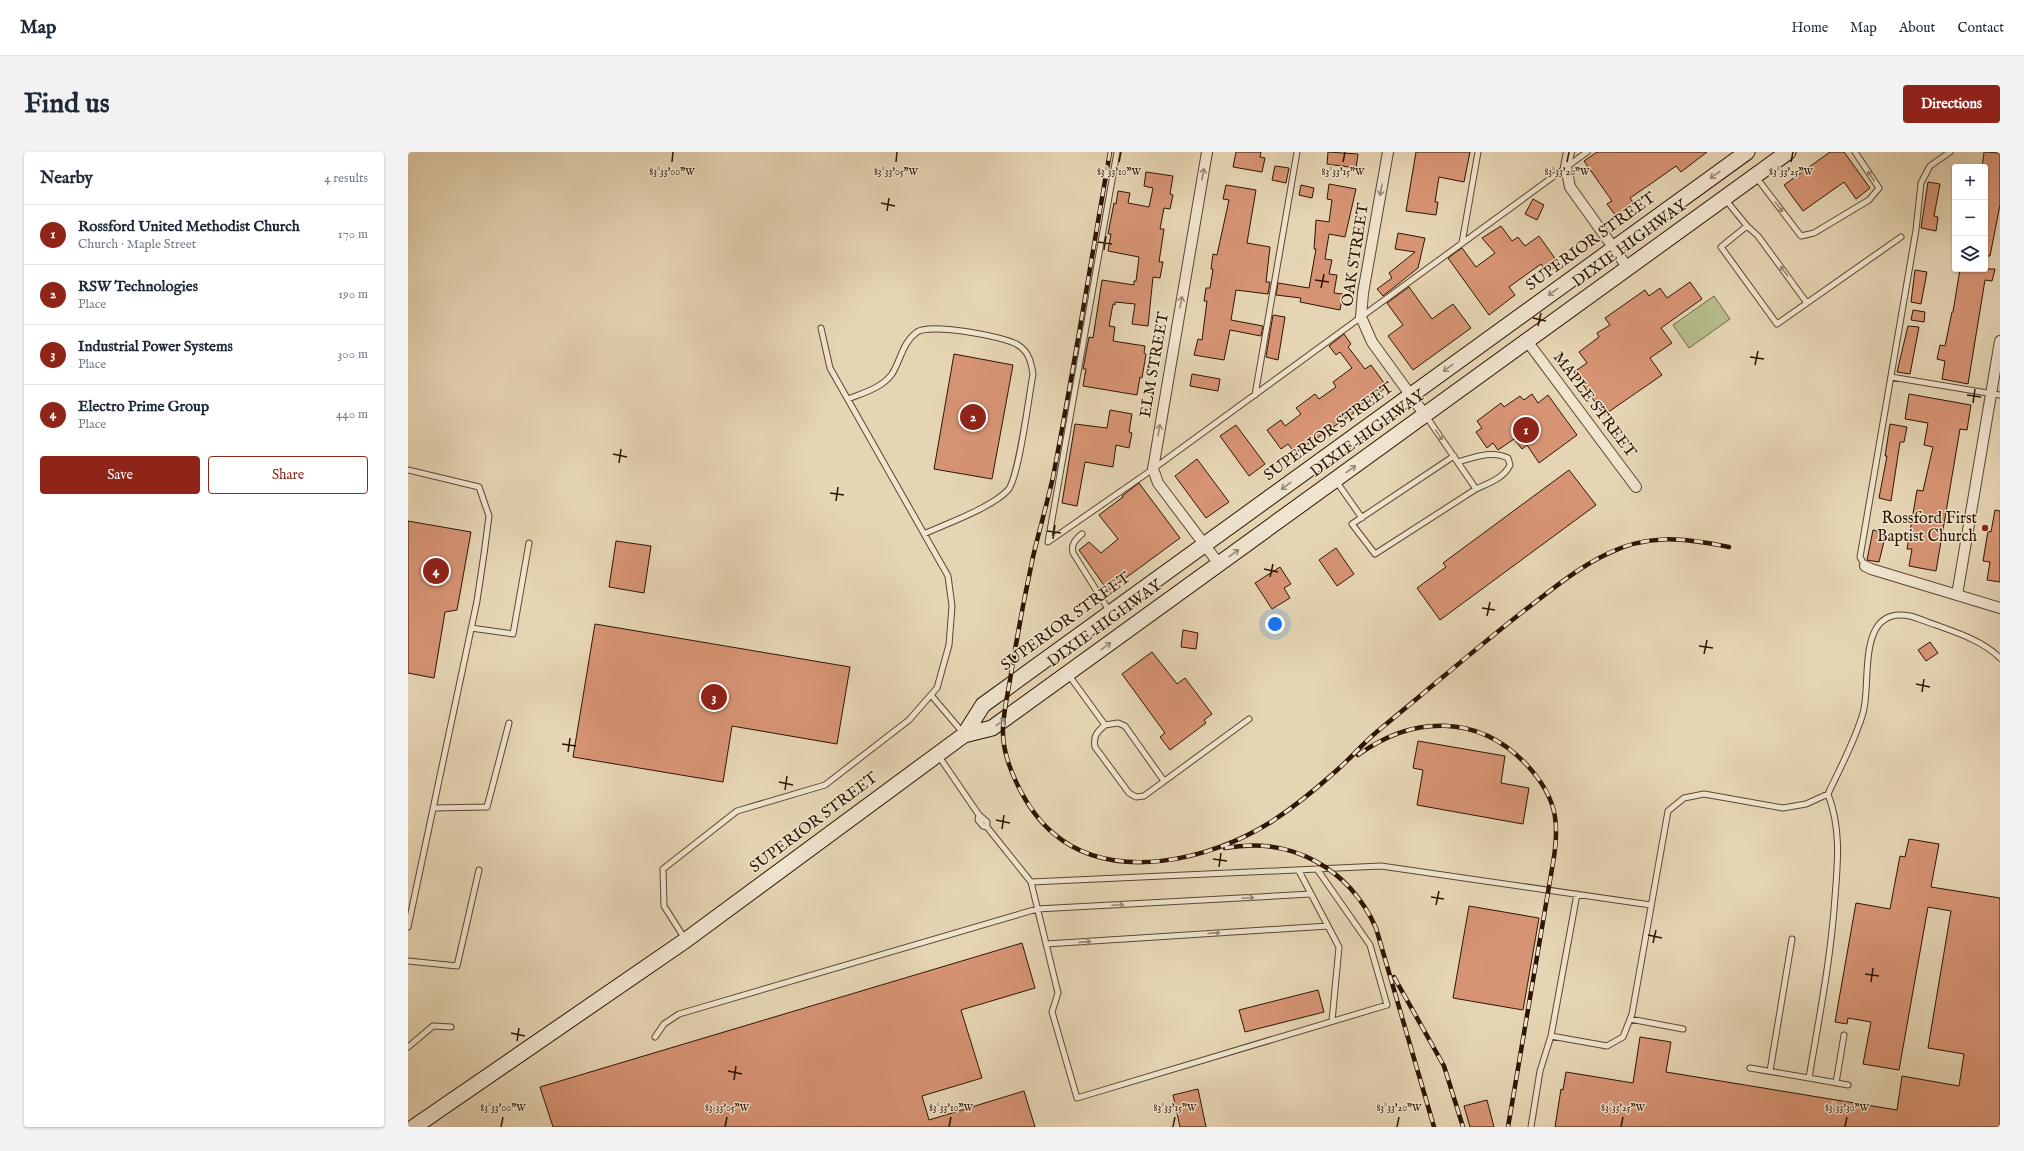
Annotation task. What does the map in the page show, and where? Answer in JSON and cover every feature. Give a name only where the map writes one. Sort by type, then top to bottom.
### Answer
[{"type":"main road","name":"SUPERIOR STREET","points":[[414,1127],[686,940],[964,735],[983,705],[1747,152]]},
{"type":"main road","name":"DIXIE HIGHWAY","points":[[964,735],[992,728],[1788,152]]},
{"type":"main road","points":[[1054,654],[1068,673]]},
{"type":"street","name":"ELM STREET","points":[[1153,469],[1206,152]]},
{"type":"street","name":"OAK STREET","points":[[1388,152],[1363,293],[1361,317],[1372,342],[1425,415]]},
{"type":"street","points":[[1569,152],[1566,167],[1570,187],[1628,268]]},
{"type":"street","name":"MAPLE STREET","points":[[1527,341],[1636,487]]},
{"type":"street","points":[[1957,595],[1995,394],[2000,341]]},
{"type":"street","points":[[1153,469],[1158,483],[1219,564]]},
{"type":"street","points":[[1864,566],[1871,570],[2000,608]]},
{"type":"lane","points":[[1117,152],[1048,542],[1153,469],[1587,152]]},
{"type":"lane","points":[[1255,394],[1297,152]]},
{"type":"lane","points":[[1462,244],[1478,152]]},
{"type":"lane","points":[[1756,176],[1801,236],[1814,233],[1869,200],[1879,188],[1855,152]]},
{"type":"lane","points":[[1864,566],[1860,557],[1916,230],[1921,183],[1930,166],[1950,152]]},
{"type":"lane","points":[[1725,198],[1747,226],[1758,236],[1807,303]]},
{"type":"lane","points":[[1747,226],[1721,247],[1777,324],[1901,238]]},
{"type":"lane","points":[[686,940],[664,906],[663,869],[737,811],[825,785],[909,720],[937,688],[949,645],[952,606],[948,576],[830,368],[821,328]]},
{"type":"lane","points":[[848,399],[879,387],[892,374],[905,344],[918,331],[937,328],[997,337],[1019,345],[1031,358],[1033,374],[1016,469],[1009,489],[996,500],[924,534]]},
{"type":"lane","points":[[1891,377],[1995,394]]},
{"type":"lane","points":[[1425,415],[1476,488]]},
{"type":"lane","points":[[1454,456],[1352,524],[1374,554],[1476,488],[1500,477],[1507,471],[1510,465],[1508,458],[1501,454],[1491,453],[1458,462]]},
{"type":"lane","points":[[408,470],[479,487],[489,516],[471,628],[408,927]]},
{"type":"lane","points":[[1336,480],[1362,518]]},
{"type":"lane","points":[[1082,534],[1075,540],[1072,546],[1073,553],[1111,612]]},
{"type":"lane","points":[[471,628],[513,634],[529,543]]},
{"type":"lane","points":[[1551,1036],[1607,1046],[1623,1038],[1630,1019],[1668,811],[1684,798],[1704,794],[1783,808],[1806,804],[1828,794],[1864,712],[1869,646],[1877,626],[1892,617],[1909,616],[1963,634],[1994,652],[2000,658]]},
{"type":"lane","points":[[1068,673],[1105,725]]},
{"type":"lane","points":[[931,695],[964,735]]},
{"type":"lane","points":[[1164,781],[1125,726],[1118,723],[1105,725],[1097,732],[1094,739],[1095,748],[1129,793],[1136,797],[1144,796],[1249,719]]},
{"type":"lane","points":[[433,808],[487,807],[509,723]]},
{"type":"lane","points":[[937,754],[979,815],[978,820],[983,826],[987,827],[1030,882],[1058,993],[1052,1012],[1077,1098],[1387,1005],[1370,945],[1317,869]]},
{"type":"lane","points":[[1809,1078],[1832,940],[1838,855],[1836,814],[1828,794]]},
{"type":"lane","points":[[1030,882],[1299,871],[1381,866],[1650,905]]},
{"type":"lane","points":[[408,961],[457,966],[479,870]]},
{"type":"lane","points":[[1299,871],[1339,947],[1332,1022]]},
{"type":"lane","points":[[655,1037],[664,1024],[680,1014],[1037,909],[1311,894]]},
{"type":"lane","points":[[1531,1127],[1540,1072],[1551,1036],[1577,894]]},
{"type":"lane","points":[[1046,944],[1328,926]]},
{"type":"lane","points":[[1770,1071],[1792,939]]},
{"type":"lane","points":[[1630,1019],[1683,1029]]},
{"type":"lane","points":[[408,1047],[433,1026],[451,1027]]},
{"type":"lane","points":[[1836,1083],[1844,1035]]},
{"type":"lane","points":[[1750,1068],[1848,1085]]},
{"type":"green space","points":[[1714,296],[1730,319],[1689,348],[1673,325]]},
{"type":"building","points":[[1236,152],[1261,152],[1260,157],[1265,158],[1262,172],[1233,167]]},
{"type":"building","points":[[1328,152],[1358,154],[1356,168],[1327,164]]},
{"type":"building","points":[[1416,152],[1470,152],[1464,182],[1439,177],[1435,202],[1438,202],[1436,215],[1406,211]]},
{"type":"building","points":[[1597,152],[1707,152],[1681,172],[1676,166],[1630,198],[1634,204],[1616,216],[1607,204],[1612,201],[1584,161]]},
{"type":"building","points":[[1830,152],[1844,152],[1870,188],[1856,199],[1844,182],[1803,211],[1784,185]]},
{"type":"building","points":[[1984,152],[2000,153],[2000,205],[1990,256],[1988,256],[1988,164],[1982,164]]},
{"type":"building","points":[[1275,166],[1289,168],[1286,183],[1272,180]]},
{"type":"building","points":[[1146,172],[1173,176],[1170,194],[1173,195],[1170,209],[1164,208],[1160,229],[1164,229],[1159,262],[1163,262],[1160,278],[1153,277],[1148,326],[1132,324],[1135,304],[1115,302],[1115,305],[1113,304],[1109,326],[1115,327],[1113,341],[1145,346],[1144,353],[1146,354],[1142,378],[1140,377],[1137,395],[1083,386],[1086,369],[1083,369],[1089,337],[1093,338],[1102,280],[1134,285],[1134,281],[1136,281],[1139,257],[1108,251],[1111,234],[1108,234],[1118,191],[1130,193],[1128,203],[1149,207],[1153,188],[1144,186]]},
{"type":"building","points":[[1928,182],[1940,184],[1934,216],[1938,217],[1936,231],[1921,228]]},
{"type":"building","points":[[1329,184],[1356,189],[1345,237],[1329,234],[1325,259],[1332,260],[1329,274],[1337,275],[1334,293],[1343,294],[1340,310],[1300,302],[1301,298],[1276,295],[1278,283],[1309,288],[1316,249],[1314,249],[1316,220],[1329,222],[1332,200],[1327,199]]},
{"type":"building","points":[[1226,185],[1256,190],[1247,243],[1270,247],[1266,282],[1270,282],[1268,294],[1236,290],[1231,320],[1263,326],[1261,336],[1230,330],[1224,360],[1194,355],[1198,339],[1202,340],[1207,301],[1204,301],[1206,288],[1210,288],[1213,269],[1211,269],[1213,254],[1217,255],[1229,200],[1223,199]]},
{"type":"building","points":[[1301,185],[1314,188],[1312,198],[1299,195]]},
{"type":"building","points":[[1533,199],[1544,205],[1537,220],[1525,214]]},
{"type":"building","points":[[1501,226],[1512,241],[1518,237],[1525,246],[1539,236],[1559,264],[1547,273],[1541,264],[1509,287],[1515,295],[1489,315],[1448,258],[1462,248],[1476,267],[1495,253],[1482,238]]},
{"type":"building","points":[[1398,233],[1425,238],[1418,268],[1383,296],[1377,289],[1392,278],[1389,273],[1415,252],[1395,249]]},
{"type":"building","points":[[1988,269],[1995,269],[1992,281],[1985,280],[1968,384],[1942,379],[1945,361],[1937,359],[1940,345],[1945,346],[1953,312],[1960,272],[1988,272]]},
{"type":"building","points":[[1915,270],[1927,272],[1921,304],[1911,302]]},
{"type":"building","points":[[1690,282],[1702,299],[1661,328],[1672,343],[1650,358],[1662,375],[1604,415],[1574,372],[1587,363],[1579,352],[1599,337],[1597,333],[1610,325],[1605,318],[1645,290],[1649,296],[1660,288],[1667,298]]},
{"type":"building","points":[[1409,287],[1432,319],[1453,304],[1471,328],[1413,370],[1388,336],[1403,325],[1387,303]]},
{"type":"building","points":[[1913,310],[1925,312],[1924,322],[1911,320]]},
{"type":"building","points":[[1273,315],[1285,317],[1278,360],[1266,357]]},
{"type":"building","points":[[1908,326],[1919,327],[1910,374],[1897,372]]},
{"type":"building","points":[[1344,334],[1351,344],[1348,347],[1365,369],[1371,365],[1387,387],[1352,411],[1354,413],[1295,453],[1288,444],[1281,449],[1267,430],[1281,420],[1285,426],[1301,414],[1296,408],[1315,394],[1319,399],[1336,387],[1333,382],[1352,368],[1340,352],[1336,355],[1329,346]]},
{"type":"building","points":[[954,354],[1013,365],[992,479],[934,469]]},
{"type":"building","points":[[1192,374],[1220,379],[1218,391],[1190,386]]},
{"type":"building","points":[[1532,394],[1538,403],[1548,395],[1577,435],[1539,463],[1527,445],[1522,449],[1514,439],[1498,450],[1493,443],[1487,448],[1476,432],[1482,428],[1477,421],[1501,403],[1504,407],[1520,396],[1524,400]]},
{"type":"building","points":[[1909,394],[1971,405],[1967,430],[1960,429],[1936,571],[1909,566],[1912,549],[1907,549],[1917,490],[1923,491],[1933,447],[1924,445],[1928,423],[1905,419]]},
{"type":"building","points":[[1110,410],[1132,414],[1129,432],[1132,433],[1129,448],[1116,445],[1113,467],[1085,462],[1077,506],[1062,503],[1075,424],[1107,428]]},
{"type":"building","points":[[1890,424],[1907,427],[1904,442],[1900,442],[1891,501],[1879,498],[1887,456],[1885,456]]},
{"type":"building","points":[[1236,425],[1265,464],[1249,476],[1220,436]]},
{"type":"building","points":[[1197,459],[1229,502],[1206,518],[1175,476]]},
{"type":"building","points":[[1569,470],[1596,505],[1440,620],[1417,588],[1446,567],[1443,563]]},
{"type":"building","points":[[1139,483],[1180,538],[1108,591],[1079,550],[1089,542],[1101,553],[1118,539],[1099,515]]},
{"type":"building","points":[[1995,510],[2000,511],[2000,582],[1987,580],[1990,562],[1983,561],[1988,531],[1991,532]]},
{"type":"building","points":[[408,521],[471,532],[457,610],[445,612],[434,678],[408,673]]},
{"type":"building","points":[[1873,530],[1886,533],[1879,562],[1867,560]]},
{"type":"building","points":[[616,541],[651,546],[644,593],[609,587]]},
{"type":"building","points":[[1336,548],[1354,574],[1337,586],[1319,560]]},
{"type":"building","points":[[1280,567],[1291,584],[1284,588],[1290,598],[1272,609],[1255,583]]},
{"type":"building","points":[[595,624],[850,667],[837,744],[732,726],[723,782],[573,757]]},
{"type":"building","points":[[1183,630],[1198,633],[1196,649],[1181,647]]},
{"type":"building","points":[[1930,642],[1938,653],[1926,661],[1918,650]]},
{"type":"building","points":[[1152,652],[1177,684],[1185,678],[1212,714],[1204,720],[1206,723],[1170,750],[1160,737],[1165,733],[1122,674]]},
{"type":"building","points":[[1418,741],[1505,756],[1501,783],[1529,788],[1523,824],[1417,805],[1423,770],[1413,768]]},
{"type":"building","points":[[1909,839],[1939,844],[1931,887],[2000,898],[2000,1127],[1555,1127],[1561,1089],[1563,1090],[1566,1072],[1633,1083],[1640,1037],[1671,1042],[1666,1072],[1897,1110],[1902,1076],[1959,1086],[1964,1054],[1928,1048],[1951,911],[1928,907],[1899,1070],[1863,1064],[1871,1022],[1848,1018],[1847,1024],[1835,1022],[1856,903],[1890,909],[1900,856],[1905,857]]},
{"type":"building","points":[[1469,906],[1539,918],[1523,1010],[1453,998]]},
{"type":"building","points":[[1022,943],[1035,988],[961,1010],[982,1078],[922,1096],[929,1120],[1024,1091],[1035,1127],[553,1127],[540,1087]]},
{"type":"building","points":[[1318,990],[1324,1012],[1245,1032],[1239,1010]]},
{"type":"building","points":[[1198,1089],[1206,1127],[1180,1127],[1173,1095]]},
{"type":"building","points":[[1487,1100],[1494,1127],[1470,1127],[1464,1106]]},
{"type":"railway","points":[[1110,152],[1061,436],[1053,477],[1024,599],[1005,705],[1003,727],[1006,755],[1011,770],[1025,799],[1043,824],[1053,833],[1077,849],[1104,858],[1132,862],[1162,861],[1191,856],[1220,847],[1247,835],[1271,822],[1305,798],[1342,766],[1373,735],[1506,625],[1544,595],[1594,561],[1621,548],[1651,540],[1666,539],[1696,541],[1729,547]]},
{"type":"railway","points":[[1358,755],[1379,742],[1401,732],[1423,727],[1445,726],[1466,729],[1487,736],[1507,748],[1526,764],[1545,788],[1551,802],[1556,827],[1555,852],[1508,1127]]},
{"type":"railway","points":[[1225,848],[1249,846],[1273,847],[1295,852],[1315,861],[1334,873],[1350,888],[1364,907],[1376,928],[1434,1127]]},
{"type":"railway","points":[[1394,977],[1444,1066],[1463,1127]]},
{"type":"place","name":"RSW Technologies","points":[[973,417]]},
{"type":"place","name":"Rossford United Methodist Church","points":[[1526,430]]},
{"type":"place","name":"Rossford First Baptist Church","points":[[1985,528]]},
{"type":"place","name":"Electro Prime Group","points":[[436,571]]},
{"type":"place","name":"Industrial Power Systems","points":[[714,697]]}]
